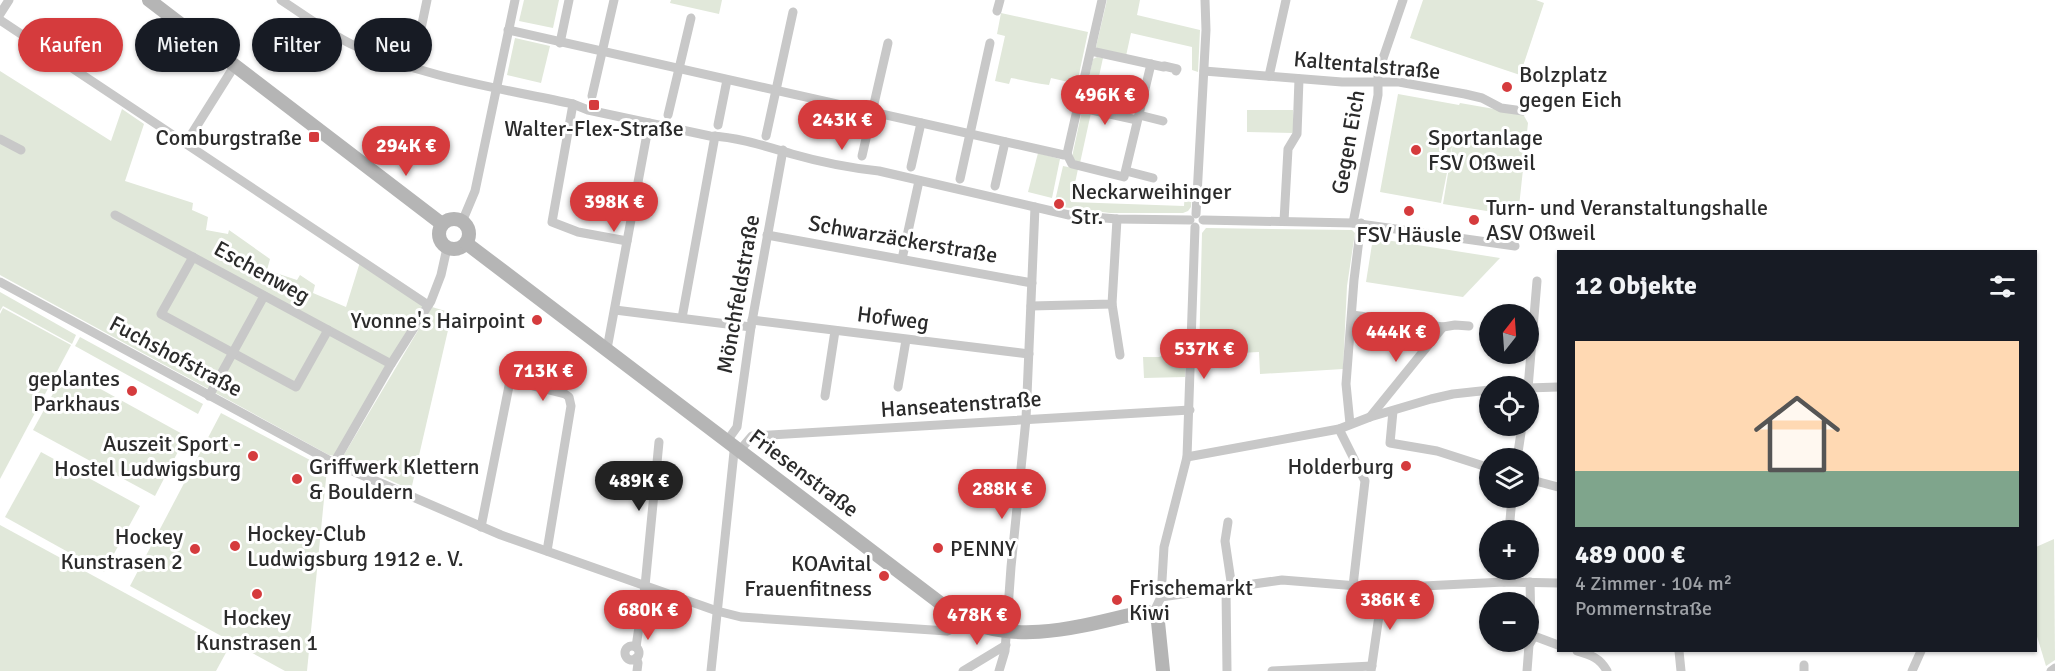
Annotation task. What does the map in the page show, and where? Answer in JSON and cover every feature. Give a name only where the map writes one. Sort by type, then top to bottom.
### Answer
[{"type":"main road","points":[[149,0],[173,18]]},
{"type":"main road","points":[[240,69],[442,224]]},
{"type":"main road","points":[[451,219],[462,222],[468,230],[466,243],[456,249],[447,248],[440,239],[439,231],[442,224],[451,219]]},
{"type":"main road","name":"Friesenstraße","points":[[466,243],[964,620],[1006,638],[1024,632],[1061,629],[1142,612],[1153,614]]},
{"type":"main road","points":[[1153,614],[1160,630],[1163,671]]},
{"type":"street","points":[[0,14],[9,0]]},
{"type":"street","points":[[281,0],[354,45]]},
{"type":"street","points":[[423,18],[426,0]]},
{"type":"street","points":[[462,222],[475,191],[515,0]]},
{"type":"street","points":[[560,43],[569,0]]},
{"type":"street","points":[[592,96],[614,0]]},
{"type":"street","points":[[997,10],[1000,0]]},
{"type":"street","points":[[1102,0],[1067,154],[1072,164],[1124,177],[1151,64]]},
{"type":"street","points":[[1153,614],[1161,597],[1164,547],[1187,457],[1205,0]]},
{"type":"street","points":[[1269,76],[1286,0]]},
{"type":"street","name":"Gegen Eich","points":[[1350,424],[1346,384],[1357,223],[1378,94],[1378,73],[1402,0]]},
{"type":"street","points":[[766,136],[793,12]]},
{"type":"street","points":[[668,115],[691,18]]},
{"type":"street","points":[[0,20],[351,255],[429,303]]},
{"type":"street","points":[[508,30],[1067,154]]},
{"type":"street","points":[[862,156],[888,43]]},
{"type":"street","points":[[960,178],[990,44]]},
{"type":"street","points":[[1090,51],[1171,67],[1176,71]]},
{"type":"street","name":"Kaltentalstraße","points":[[1204,71],[1299,79],[1399,82],[1465,93],[1501,108],[1523,111]]},
{"type":"street","points":[[186,143],[231,72]]},
{"type":"street","points":[[430,72],[573,104],[588,110],[725,137],[1068,215],[1117,219],[1357,223],[1515,246]]},
{"type":"street","points":[[1284,221],[1288,149],[1297,134],[1299,79]]},
{"type":"street","points":[[718,125],[727,80]]},
{"type":"street","points":[[573,104],[552,222],[578,232],[627,241]]},
{"type":"street","points":[[1078,107],[1163,121]]},
{"type":"street","points":[[607,349],[649,123]]},
{"type":"street","points":[[911,167],[921,123]]},
{"type":"street","points":[[682,318],[715,136]]},
{"type":"street","points":[[0,139],[21,150]]},
{"type":"street","points":[[995,186],[1005,142]]},
{"type":"street","name":"Mönchfeldstraße","points":[[711,671],[734,446],[751,324],[783,150]]},
{"type":"street","points":[[1126,171],[1153,178]]},
{"type":"street","points":[[902,259],[920,181]]},
{"type":"street","points":[[999,671],[1006,638],[1026,419],[1035,207]]},
{"type":"street","name":"Eschenweg","points":[[115,215],[391,364]]},
{"type":"street","points":[[1117,219],[1112,304],[1120,355]]},
{"type":"street","name":"Schwarzäckerstraße","points":[[767,235],[1032,283]]},
{"type":"street","points":[[334,463],[429,303],[441,275],[447,248]]},
{"type":"street","points":[[193,257],[161,314],[233,353],[296,387],[328,330]]},
{"type":"street","points":[[1530,376],[1537,281]]},
{"type":"street","name":"Fuchshofstraße","points":[[0,282],[334,463],[481,527],[645,586],[717,611],[754,619],[947,631],[957,627],[964,620]]},
{"type":"street","points":[[209,396],[264,296]]},
{"type":"street","points":[[1031,306],[1112,304]]},
{"type":"street","name":"Hofweg","points":[[615,310],[835,331],[1029,354]]},
{"type":"street","points":[[1352,315],[1443,327],[1469,326]]},
{"type":"street","points":[[1370,417],[1443,327]]},
{"type":"street","points":[[825,396],[835,331]]},
{"type":"street","points":[[898,387],[906,340]]},
{"type":"street","points":[[481,527],[508,386],[517,382],[565,394],[569,397],[572,406],[548,551]]},
{"type":"street","points":[[1539,388],[1557,387]]},
{"type":"street","points":[[1187,457],[1339,429],[1370,417],[1453,394],[1479,391]]},
{"type":"street","name":"Hanseatenstraße","points":[[734,446],[752,436],[1190,410]]},
{"type":"street","points":[[1393,411],[1390,442],[1437,452],[1479,465]]},
{"type":"street","points":[[1339,429],[1365,481],[1353,586]]},
{"type":"street","points":[[637,671],[636,658],[639,653],[636,647],[645,586],[660,442]]},
{"type":"street","points":[[1539,482],[1557,487]]},
{"type":"street","points":[[1227,671],[1229,588],[1225,541],[1228,522]]},
{"type":"street","points":[[1161,597],[1282,580],[1383,588],[1504,582],[1557,583]]},
{"type":"street","points":[[1530,582],[1530,592]]},
{"type":"street","points":[[1272,671],[1371,668],[1383,588]]},
{"type":"street","points":[[963,671],[1006,638]]},
{"type":"street","points":[[1539,638],[1557,645]]},
{"type":"street","points":[[1527,671],[1528,652]]},
{"type":"street","points":[[1580,652],[1601,661],[1607,671]]},
{"type":"street","points":[[1679,652],[1681,671]]},
{"type":"street","points":[[1912,671],[1921,652]]},
{"type":"street","points":[[2051,671],[2055,668]]},
{"type":"shaded area","points":[[524,0],[559,0],[553,28],[519,21]]},
{"type":"shaded area","points":[[671,0],[722,0],[719,14],[670,3]]},
{"type":"shaded area","points":[[1107,0],[1140,0],[1137,15],[1200,30],[1198,72],[1192,70],[1192,47],[1131,33],[1126,56],[1098,50],[1096,47]]},
{"type":"shaded area","points":[[1423,0],[1536,0],[1544,3],[1520,75],[1410,38]]},
{"type":"shaded area","points":[[1001,13],[1088,32],[1077,84],[1051,78],[1049,85],[1011,78],[1009,84],[995,81],[1005,36],[997,34]]},
{"type":"shaded area","points":[[515,38],[550,46],[541,83],[507,75]]},
{"type":"shaded area","points":[[1103,58],[1080,163],[1075,162],[1072,157],[1093,59]]},
{"type":"shaded area","points":[[0,71],[111,141],[122,109],[144,124],[125,181],[193,203],[192,210],[208,217],[206,230],[228,234],[229,230],[270,259],[267,270],[297,280],[300,275],[315,285],[313,293],[346,307],[360,262],[428,305],[335,456],[329,455],[0,275]]},
{"type":"shaded area","points":[[1398,94],[1523,114],[1528,123],[1518,216],[1443,204],[1454,137],[1441,203],[1380,192]]},
{"type":"shaded area","points":[[1247,110],[1293,110],[1294,133],[1247,132]]},
{"type":"shaded area","points":[[1038,153],[1060,159],[1052,198],[1028,192]]},
{"type":"shaded area","points":[[1063,166],[1078,169],[1071,202],[1184,206],[1185,190],[1192,191],[1191,207],[1183,213],[1110,213],[1062,207],[1062,203],[1055,201]]},
{"type":"shaded area","points":[[1206,228],[1352,230],[1355,233],[1347,286],[1343,369],[1260,374],[1259,352],[1199,355],[1202,233]]},
{"type":"shaded area","points":[[1373,238],[1500,258],[1463,297],[1366,282]]},
{"type":"shaded area","points":[[0,292],[76,335],[72,344],[3,306],[0,311]]},
{"type":"shaded area","points":[[432,307],[452,313],[411,490],[342,458]]},
{"type":"shaded area","points":[[3,308],[71,345],[0,479],[0,314]]},
{"type":"shaded area","points":[[80,337],[203,404],[198,414],[75,346]]},
{"type":"shaded area","points":[[1176,350],[1186,351],[1185,377],[1144,378],[1143,357],[1159,357]]},
{"type":"shaded area","points":[[66,370],[186,436],[155,496],[33,430]]},
{"type":"shaded area","name":"Hockey-Club Ludwigsburg 1912 e. V.","points":[[221,413],[327,469],[307,671],[285,671],[130,586]]},
{"type":"shaded area","points":[[41,452],[140,506],[104,572],[5,517]]},
{"type":"shaded area","points":[[0,525],[228,649],[216,671],[0,671]]},
{"type":"shaded area","points":[[2054,539],[2055,660],[2046,666],[2037,636],[2037,547]]},
{"type":"place","name":"Bolzplatz gegen Eich","points":[[1507,87]]},
{"type":"place","name":"Walter-Flex-Straße","points":[[594,105]]},
{"type":"place","name":"Comburgstraße","points":[[314,137]]},
{"type":"place","name":"Sportanlage FSV Oßweil","points":[[1416,150]]},
{"type":"place","name":"Neckarweihinger Str.","points":[[1059,204]]},
{"type":"place","name":"FSV Häusle","points":[[1409,211]]},
{"type":"place","name":"Turn- und Veranstaltungshalle ASV Oßweil","points":[[1474,220]]},
{"type":"place","name":"Yvonne's Hairpoint","points":[[537,320]]},
{"type":"place","name":"geplantes Parkhaus","points":[[132,391]]},
{"type":"place","name":"Auszeit Sport - Hostel Ludwigsburg","points":[[253,456]]},
{"type":"place","name":"Holderburg","points":[[1406,466]]},
{"type":"place","name":"Griffwerk Klettern & Bouldern","points":[[297,479]]},
{"type":"place","name":"Hockey-Club Ludwigsburg 1912 e. V.","points":[[235,546]]},
{"type":"place","name":"PENNY","points":[[938,548]]},
{"type":"place","name":"Hockey Kunstrasen 2","points":[[195,549]]},
{"type":"place","name":"KOAvital Frauenfitness","points":[[884,576]]},
{"type":"place","name":"Hockey Kunstrasen 1","points":[[257,594]]},
{"type":"place","name":"Frischemarkt Kiwi","points":[[1117,600]]}]
